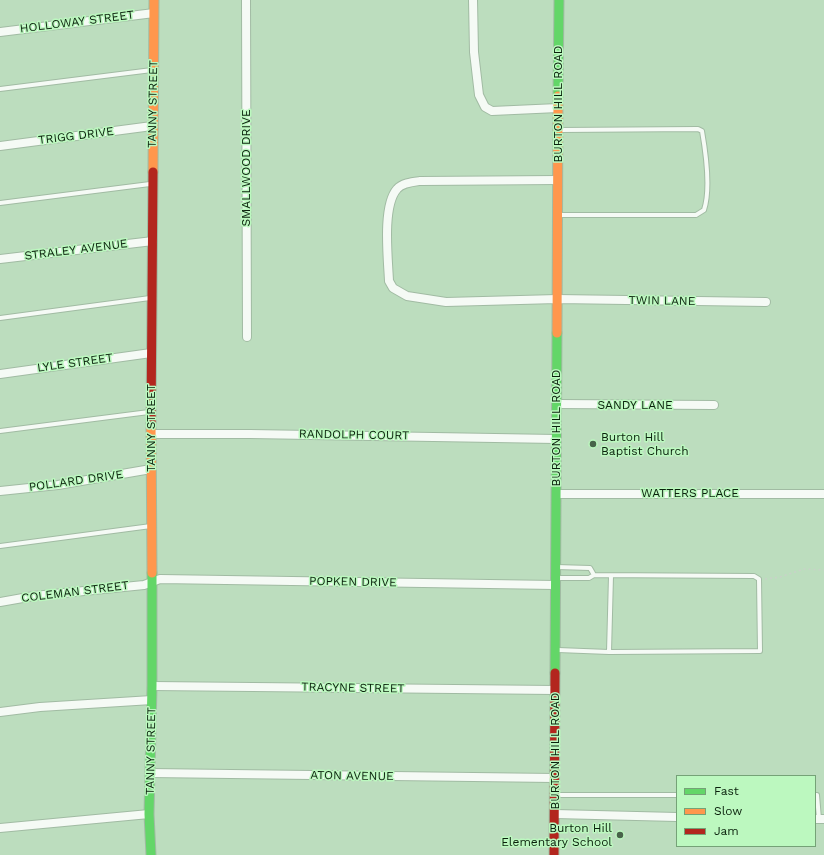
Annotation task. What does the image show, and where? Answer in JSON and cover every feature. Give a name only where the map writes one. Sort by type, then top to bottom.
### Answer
[{"type":"street","name":"TANNY STREET","points":[[151,855],[151,353],[154,0]]},
{"type":"street","name":"SMALLWOOD DRIVE","points":[[246,0],[247,337]]},
{"type":"street","points":[[473,0],[474,52],[479,95],[485,107],[492,110],[558,108]]},
{"type":"street","name":"BURTON HILL ROAD","points":[[554,855],[554,650],[556,581],[558,108],[560,1]]},
{"type":"street","name":"HOLLOWAY STREET","points":[[0,32],[154,13]]},
{"type":"street","name":"TRIGG DRIVE","points":[[0,146],[152,126]]},
{"type":"street","name":"TWIN LANE","points":[[558,180],[420,181],[401,186],[392,197],[389,209],[389,281],[393,288],[406,296],[446,302],[557,300],[766,302]]},
{"type":"street","name":"STRALEY AVENUE","points":[[0,259],[153,242]]},
{"type":"street","name":"LYLE STREET","points":[[0,374],[151,353]]},
{"type":"street","name":"SANDY LANE","points":[[556,404],[714,405]]},
{"type":"street","name":"RANDOLPH COURT","points":[[151,434],[250,434],[556,439]]},
{"type":"street","name":"POLLARD DRIVE","points":[[0,491],[58,484],[151,469]]},
{"type":"street","name":"WATTERS PLACE","points":[[556,494],[824,494]]},
{"type":"street","name":"POPKEN DRIVE","points":[[151,582],[160,579],[556,581]]},
{"type":"street","name":"COLEMAN STREET","points":[[0,602],[34,596],[151,582]]},
{"type":"street","name":"TRACYNE STREET","points":[[152,686],[555,690]]},
{"type":"street","points":[[0,712],[40,707],[152,700]]},
{"type":"street","name":"ATON AVENUE","points":[[150,773],[554,778]]},
{"type":"street","points":[[0,828],[150,814]]},
{"type":"street","points":[[555,814],[676,817]]},
{"type":"lane","points":[[0,89],[153,70]]},
{"type":"lane","points":[[558,130],[698,129],[702,131],[704,144],[708,199],[704,210],[696,214],[558,215]]},
{"type":"lane","points":[[0,203],[153,184]]},
{"type":"lane","points":[[0,318],[152,298]]},
{"type":"lane","points":[[0,431],[151,412]]},
{"type":"lane","points":[[0,546],[151,526]]},
{"type":"lane","points":[[555,567],[590,568],[594,575]]},
{"type":"lane","points":[[554,650],[609,652],[760,651],[759,579],[754,576],[594,575],[589,578],[556,581]]},
{"type":"lane","points":[[609,652],[611,576]]},
{"type":"lane","points":[[554,795],[676,795]]},
{"type":"lane","points":[[816,795],[819,819]]},
{"type":"path","points":[[759,579],[780,577],[804,569],[824,570]]},
{"type":"traffic: fast","points":[[558,96],[559,0]]},
{"type":"traffic: fast","points":[[555,673],[557,333]]},
{"type":"traffic: fast","points":[[151,855],[149,814],[152,686],[152,573]]},
{"type":"traffic: slow","points":[[153,172],[154,0]]},
{"type":"traffic: slow","points":[[557,333],[558,96]]},
{"type":"traffic: slow","points":[[151,423],[152,573]]},
{"type":"traffic: jam","points":[[151,423],[153,172]]},
{"type":"traffic: jam","points":[[554,855],[555,673]]},
{"type":"place","name":"Burton Hill Baptist Church","points":[[593,444]]},
{"type":"place","name":"Burton Hill Elementary School","points":[[620,835]]}]
